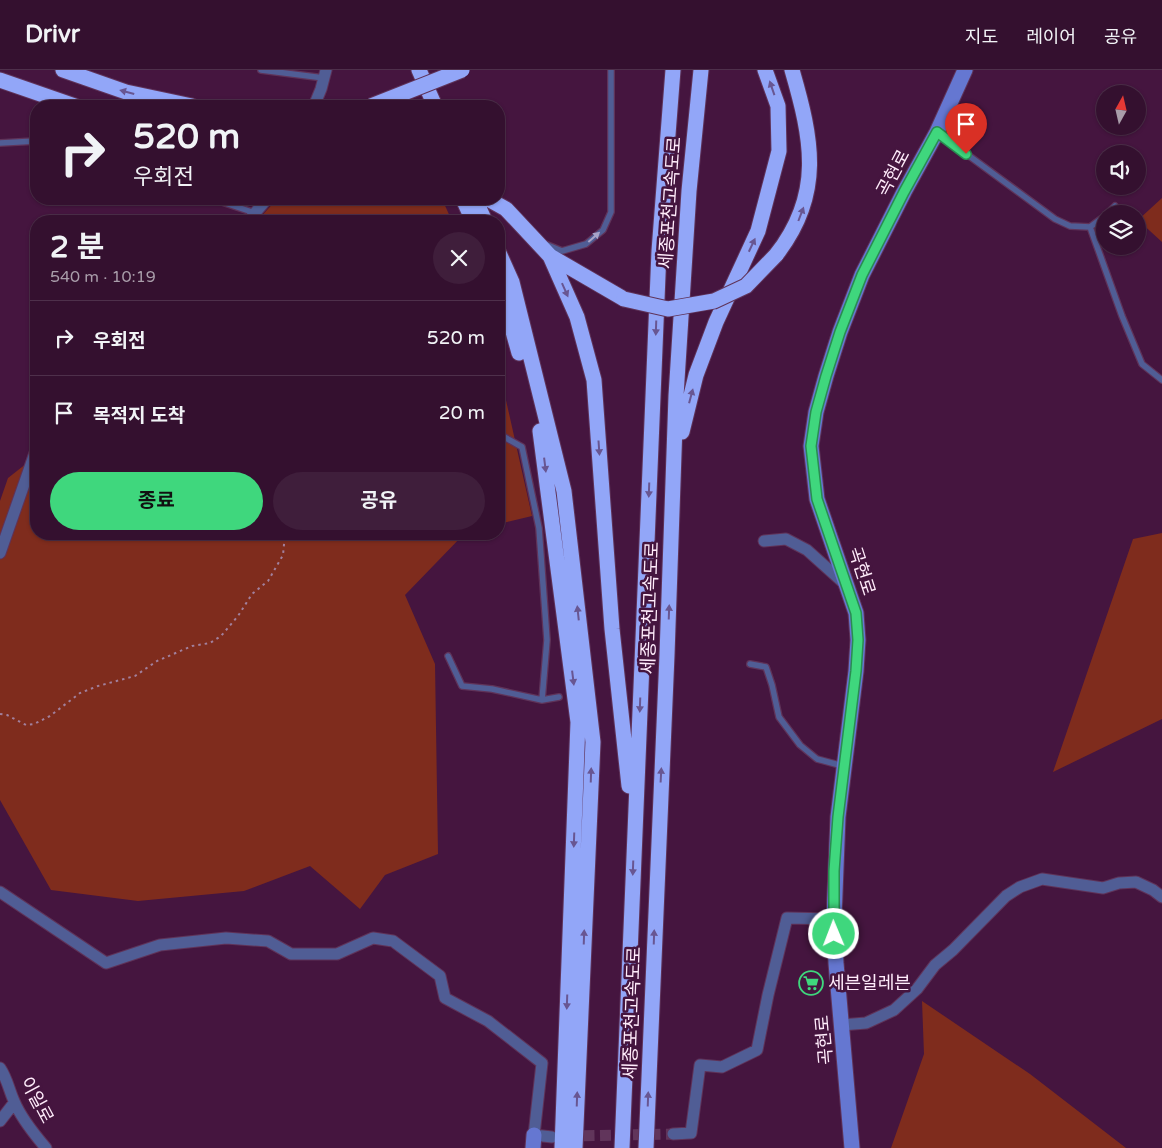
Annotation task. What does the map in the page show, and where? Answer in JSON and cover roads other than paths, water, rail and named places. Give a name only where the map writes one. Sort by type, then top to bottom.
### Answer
[{"type":"highway","points":[[63,70],[126,92],[164,100]]},
{"type":"highway","points":[[408,70],[420,100]]},
{"type":"highway","points":[[419,70],[432,100]]},
{"type":"highway","points":[[386,100],[462,70]]},
{"type":"highway","name":"세종포천고속도로","points":[[622,1148],[659,251],[673,70]]},
{"type":"highway","name":"세종포천고속도로","points":[[646,1148],[684,255],[701,70]]},
{"type":"highway","points":[[672,513],[683,425],[696,375],[716,322],[758,231],[779,151],[778,106],[765,70]]},
{"type":"highway","points":[[499,205],[506,209],[550,256],[624,298],[668,309],[714,301],[746,286],[787,242],[796,225],[809,188],[811,166],[806,131],[801,100],[792,70]]},
{"type":"highway","points":[[0,80],[58,100]]},
{"type":"highway","points":[[550,256],[577,318],[594,380],[612,629],[634,837]]},
{"type":"highway","points":[[505,266],[512,282],[564,491],[593,742],[575,1148]]},
{"type":"highway","points":[[505,301],[541,436],[578,722],[557,1142]]},
{"type":"main road","name":"곡현로","points":[[852,1148],[834,919],[836,835],[858,640],[856,613],[849,588],[817,499],[811,446],[816,412],[840,332],[862,275],[937,132],[965,70]]},
{"type":"street","points":[[316,100],[324,74]]},
{"type":"street","points":[[253,215],[262,205]]},
{"type":"street","points":[[0,553],[30,467]]},
{"type":"street","points":[[764,541],[786,539],[807,550],[849,588]]},
{"type":"street","points":[[841,1025],[866,1023],[894,1010],[917,989],[935,965],[953,950],[1006,896],[1020,887],[1042,879],[1103,888],[1119,883],[1136,882],[1154,890],[1162,897]]},
{"type":"street","points":[[0,892],[106,963],[160,945],[226,938],[268,941],[291,954],[337,954],[373,938],[393,941],[440,976],[445,998],[488,1021],[542,1063],[534,1141],[557,1142]]},
{"type":"street","points":[[673,1134],[691,1133],[700,1065],[722,1067],[757,1050],[768,994],[787,918],[834,919]]},
{"type":"street","name":"이일로","points":[[0,1068],[5,1074],[14,1102],[46,1148]]},
{"type":"street","points":[[0,1121],[14,1102]]},
{"type":"lane","points":[[261,70],[324,74]]},
{"type":"lane","points":[[534,239],[562,251],[586,244],[603,230],[611,212],[610,70]]},
{"type":"lane","points":[[937,132],[1054,219],[1070,226],[1090,227],[1096,222]]},
{"type":"lane","points":[[0,143],[30,141]]},
{"type":"lane","points":[[226,205],[247,215]]},
{"type":"lane","points":[[1090,227],[1097,242],[1122,316],[1142,364],[1162,380]]},
{"type":"lane","points":[[505,437],[522,447],[539,528],[546,640],[542,700]]},
{"type":"lane","points":[[448,656],[462,686],[492,689],[542,700],[559,697]]},
{"type":"lane","points":[[750,664],[766,666],[779,716],[800,745],[817,759],[843,766]]},
{"type":"tunnel","points":[[567,1136],[673,1134]]},
{"type":"place","name":"세븐일레븐","points":[[811,983]]}]
